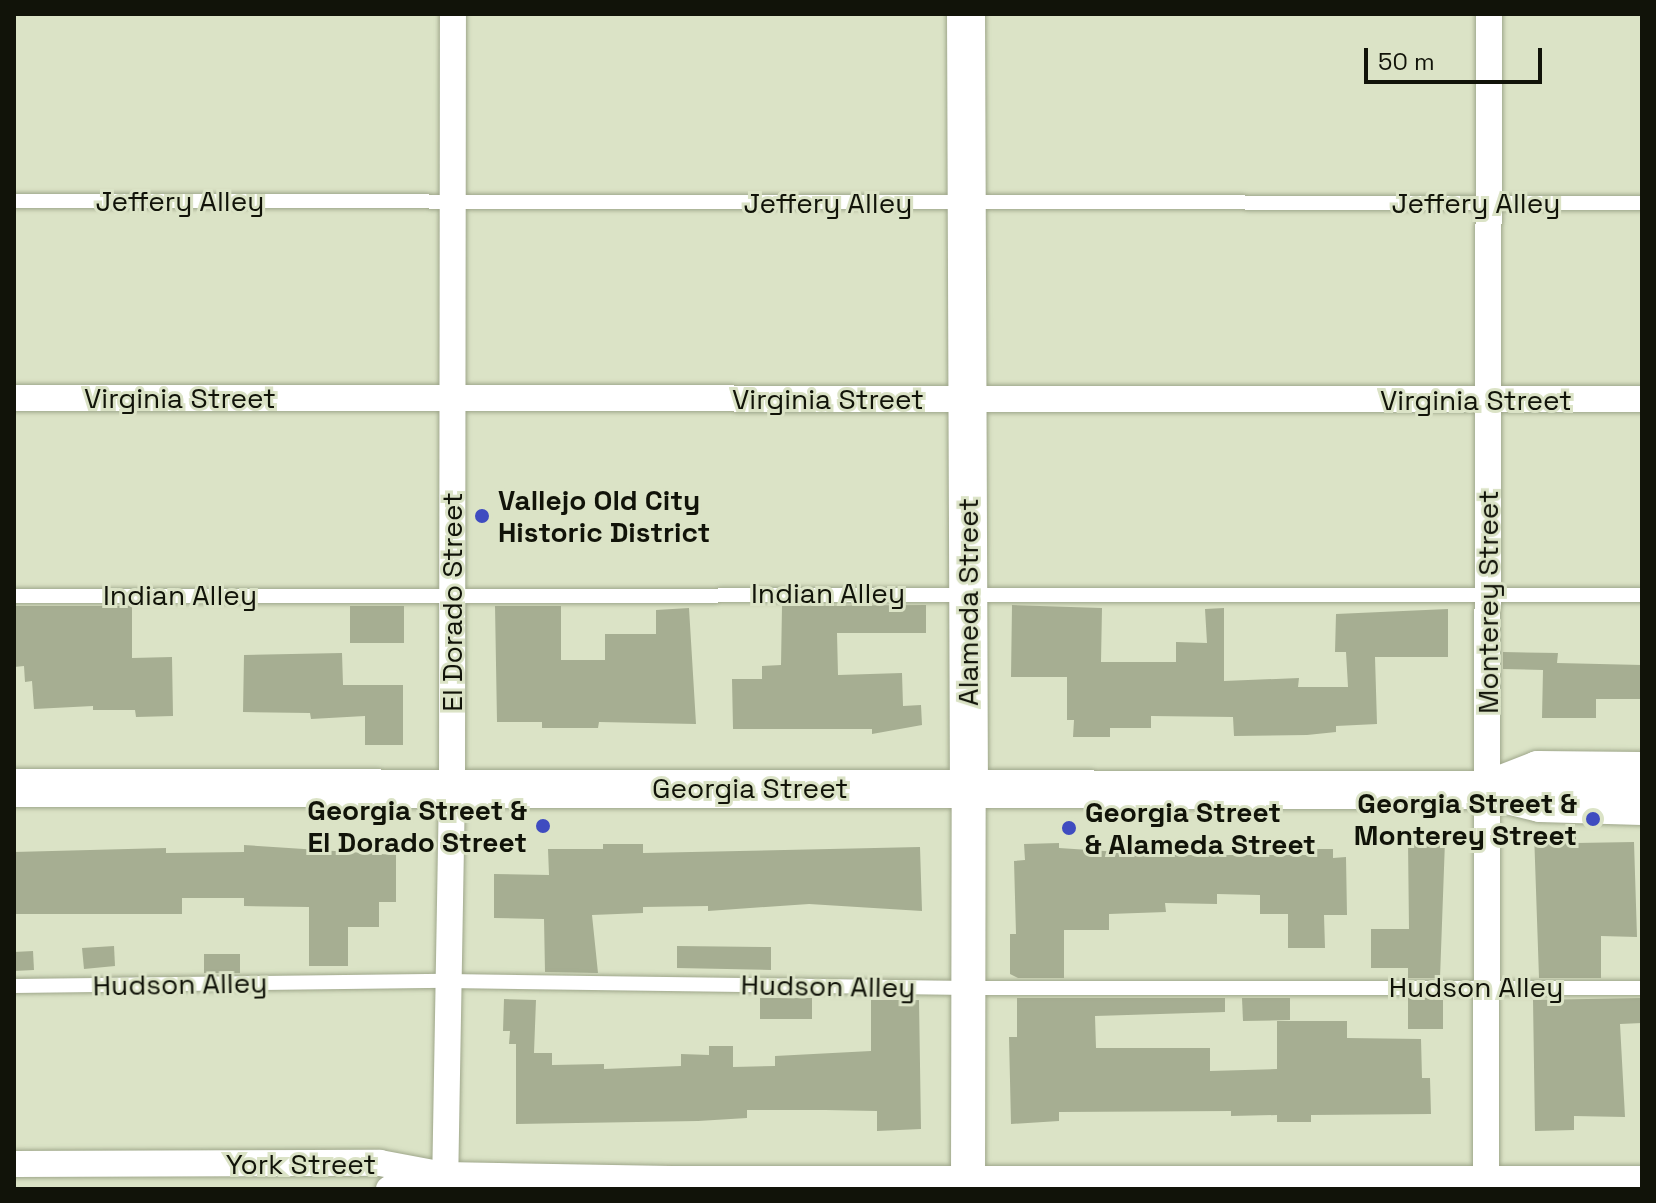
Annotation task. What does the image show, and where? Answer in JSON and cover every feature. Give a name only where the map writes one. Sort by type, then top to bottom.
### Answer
[{"type":"main road","name":"Alameda Street","points":[[966,14],[969,788]]},
{"type":"main road","name":"Georgia Street","points":[[1487,790],[1538,770],[1642,771]]},
{"type":"main road","name":"Georgia Street","points":[[14,788],[1487,790],[1540,803],[1642,806]]},
{"type":"street","name":"El Dorado Street","points":[[445,1182],[452,788],[453,14]]},
{"type":"street","name":"Monterey Street","points":[[1486,1184],[1489,14]]},
{"type":"street","name":"Virginia Street","points":[[14,398],[1642,399]]},
{"type":"street","name":"Alameda Street","points":[[968,1184],[969,788]]},
{"type":"street","name":"York Street","points":[[14,1164],[380,1163],[445,1182],[1486,1184],[1642,1179]]},
{"type":"street","points":[[389,1189],[445,1182]]},
{"type":"lane","name":"Jeffery Alley","points":[[14,201],[1642,203]]},
{"type":"lane","name":"Indian Alley","points":[[14,596],[967,592],[1642,595]]},
{"type":"lane","name":"Hudson Alley","points":[[14,986],[448,981],[968,988],[1642,988]]},
{"type":"building","points":[[926,605],[926,633],[837,633],[838,675],[902,673],[903,706],[921,705],[922,725],[872,734],[872,729],[733,729],[732,679],[762,679],[762,666],[781,665],[782,606]]},
{"type":"building","points":[[1012,605],[1102,608],[1101,662],[1176,662],[1176,642],[1207,643],[1205,609],[1224,608],[1224,681],[1299,678],[1298,687],[1348,687],[1346,652],[1335,652],[1336,614],[1448,609],[1448,657],[1375,657],[1377,724],[1336,726],[1336,732],[1307,735],[1234,736],[1233,717],[1151,716],[1151,728],[1110,728],[1110,737],[1073,737],[1074,720],[1067,720],[1067,677],[1011,677]]},
{"type":"building","points":[[14,606],[132,606],[132,658],[172,657],[173,716],[136,717],[135,710],[93,710],[93,706],[34,709],[32,681],[25,682],[24,666],[14,667]]},
{"type":"building","points":[[350,606],[404,606],[404,643],[350,643]]},
{"type":"building","points":[[495,606],[561,606],[561,660],[605,660],[605,634],[656,634],[656,610],[689,608],[696,724],[599,722],[598,728],[542,728],[542,722],[497,722]]},
{"type":"building","points":[[1503,652],[1558,653],[1557,663],[1642,665],[1642,699],[1596,699],[1596,718],[1542,718],[1543,670],[1503,669]]},
{"type":"building","points":[[342,653],[343,685],[403,685],[403,745],[365,745],[365,716],[311,719],[310,713],[243,712],[244,655]]},
{"type":"building","points":[[1534,832],[1576,832],[1576,843],[1634,842],[1637,937],[1601,936],[1601,978],[1539,978]]},
{"type":"building","points":[[1445,841],[1440,978],[1408,978],[1408,968],[1371,968],[1371,929],[1409,929],[1408,842]]},
{"type":"building","points":[[1059,843],[1059,848],[1164,855],[1309,855],[1309,849],[1333,849],[1333,858],[1346,857],[1347,915],[1324,915],[1325,948],[1288,948],[1288,914],[1260,914],[1260,895],[1217,894],[1217,904],[1165,903],[1166,912],[1109,914],[1109,930],[1064,930],[1064,978],[1018,978],[1010,974],[1010,934],[1016,934],[1014,861],[1025,860],[1024,844]]},
{"type":"building","points":[[603,844],[643,844],[643,853],[920,847],[922,911],[809,904],[708,911],[708,906],[643,907],[643,913],[592,915],[598,973],[545,972],[544,919],[494,918],[494,874],[549,875],[548,849],[603,849]]},
{"type":"building","points":[[244,845],[396,855],[396,902],[379,902],[379,927],[348,927],[348,966],[309,966],[309,907],[244,906],[244,898],[182,898],[182,914],[14,914],[14,852],[166,848],[166,853],[244,852]]},
{"type":"building","points":[[114,946],[115,966],[84,969],[82,948]]},
{"type":"building","points":[[677,946],[771,947],[771,970],[677,968]]},
{"type":"building","points":[[33,951],[34,970],[14,971],[14,952]]},
{"type":"building","points":[[204,954],[240,954],[240,973],[204,973]]},
{"type":"building","points":[[760,998],[812,998],[812,1019],[760,1019]]},
{"type":"building","points":[[1017,998],[1225,998],[1225,1012],[1095,1016],[1096,1048],[1210,1048],[1210,1071],[1277,1069],[1277,1021],[1347,1021],[1347,1038],[1421,1039],[1422,1078],[1430,1078],[1431,1114],[1311,1115],[1311,1122],[1277,1122],[1277,1115],[1231,1116],[1231,1111],[1059,1112],[1059,1121],[1011,1124],[1009,1037],[1017,1037]]},
{"type":"building","points":[[1242,998],[1290,998],[1290,1020],[1243,1021]]},
{"type":"building","points":[[1408,998],[1443,998],[1443,1029],[1408,1029]]},
{"type":"building","points":[[1642,998],[1642,1023],[1620,1024],[1625,1117],[1574,1116],[1574,1130],[1535,1131],[1533,1000]]},
{"type":"building","points":[[504,999],[536,1000],[534,1053],[552,1053],[552,1065],[604,1064],[604,1069],[681,1066],[681,1054],[709,1055],[709,1046],[733,1046],[733,1067],[775,1066],[775,1056],[871,1051],[871,1000],[919,1000],[921,1129],[877,1131],[877,1111],[825,1110],[747,1110],[747,1118],[698,1121],[516,1124],[516,1044],[509,1044],[510,1031],[503,1031]]},
{"type":"place","name":"Vallejo Old City Historic District","points":[[482,516]]},
{"type":"place","name":"Georgia Street & Monterey Street","points":[[1593,819]]},
{"type":"place","name":"Georgia Street & El Dorado Street","points":[[543,826]]},
{"type":"place","name":"Georgia Street & Alameda Street","points":[[1069,828]]}]
